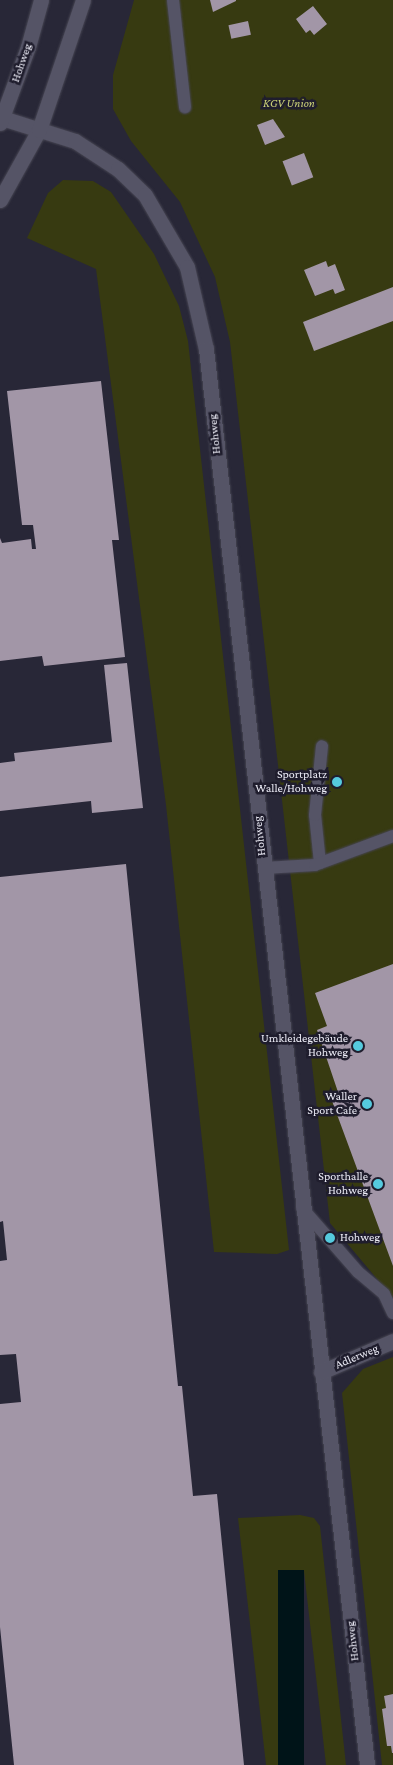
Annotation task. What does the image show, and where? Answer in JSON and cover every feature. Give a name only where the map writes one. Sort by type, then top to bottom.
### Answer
[{"type":"street","name":"Hohweg","points":[[41,0],[1,120],[75,141],[118,169],[145,195],[187,267],[206,349],[302,1208],[367,1765]]},
{"type":"street","points":[[0,200],[39,130],[83,0]]},
{"type":"street","name":"Adlerweg","points":[[321,1372],[393,1341]]},
{"type":"lane","points":[[173,0],[185,107]]},
{"type":"lane","points":[[320,863],[315,815],[322,746]]},
{"type":"lane","points":[[264,868],[320,863],[393,836]]},
{"type":"lane","points":[[302,1208],[358,1272],[384,1294],[393,1313]]},
{"type":"green space","name":"KGV Union","points":[[134,0],[393,0],[393,1298],[330,1223],[230,342],[215,277],[180,202],[131,141],[113,109],[113,75]]},
{"type":"green space","points":[[63,180],[93,181],[111,192],[154,254],[179,306],[188,341],[289,1250],[277,1254],[214,1252],[166,805],[96,269],[27,238],[48,193]]},
{"type":"green space","points":[[393,1357],[393,1765],[382,1765],[342,1393],[363,1369]]},
{"type":"green space","points":[[300,1515],[314,1518],[320,1526],[346,1765],[326,1765],[304,1571],[279,1570],[302,1765],[266,1765],[238,1518]]},
{"type":"shaded area","points":[[278,1570],[304,1570],[304,1765],[278,1765]]},
{"type":"building","points":[[210,0],[236,0],[236,1],[213,12]]},
{"type":"building","points":[[313,6],[327,24],[314,35],[310,30],[306,33],[296,19]]},
{"type":"building","points":[[248,21],[251,35],[231,39],[228,25]]},
{"type":"building","points":[[273,119],[285,137],[265,145],[257,125]]},
{"type":"building","points":[[304,153],[313,177],[292,186],[283,161]]},
{"type":"building","points":[[326,261],[328,267],[335,264],[345,290],[335,294],[333,289],[315,296],[304,270]]},
{"type":"building","points":[[393,287],[393,321],[314,351],[303,322]]},
{"type":"building","points":[[101,381],[119,540],[112,540],[125,657],[44,666],[42,656],[0,661],[0,538],[2,543],[31,539],[32,549],[36,549],[33,525],[22,525],[7,391]]},
{"type":"building","points":[[127,663],[143,808],[92,813],[91,801],[0,811],[0,763],[15,761],[14,753],[112,742],[104,665]]},
{"type":"building","points":[[126,864],[178,1386],[182,1386],[193,1496],[217,1494],[244,1765],[14,1765],[0,1627],[0,1404],[21,1402],[16,1354],[0,1355],[0,1261],[7,1260],[3,1221],[0,1222],[0,877]]},
{"type":"building","points":[[393,964],[393,1266],[332,1101],[340,1098],[317,1030],[327,1026],[315,993]]},
{"type":"building","points":[[393,1694],[392,1753],[391,1746],[387,1746],[382,1709],[386,1708],[384,1696]]},
{"type":"place","name":"Sportplatz Walle/Hohweg","points":[[337,782]]},
{"type":"place","name":"Umkleidegebäude Hohweg","points":[[358,1046]]},
{"type":"place","name":"Waller Sport Cafe","points":[[367,1104]]},
{"type":"place","name":"Sporthalle Hohweg","points":[[378,1184]]},
{"type":"place","name":"Hohweg","points":[[330,1238]]}]
